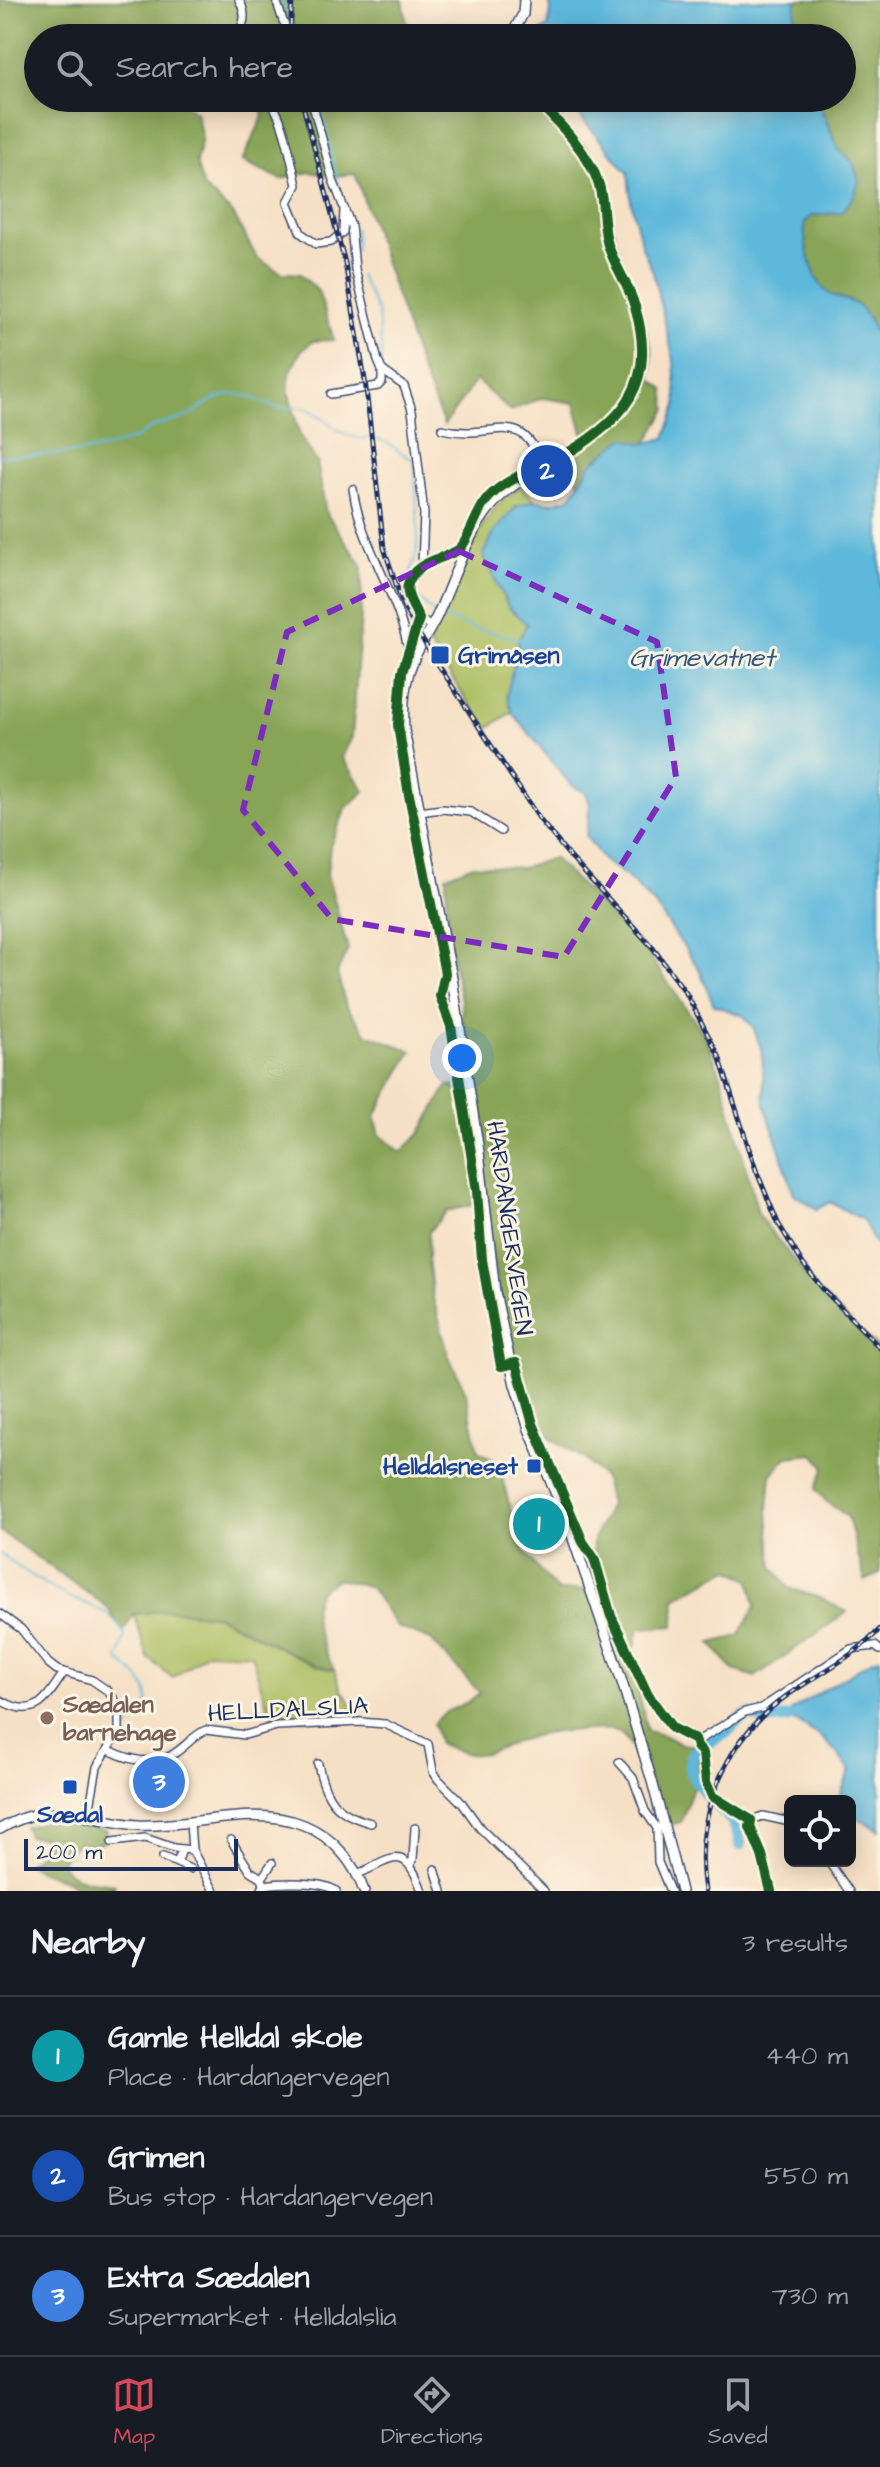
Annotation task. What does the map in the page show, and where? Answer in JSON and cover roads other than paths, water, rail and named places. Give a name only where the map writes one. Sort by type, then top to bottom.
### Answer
[{"type":"main road","points":[[518,24],[523,14],[524,0]]},
{"type":"main road","name":"HARDANGERVEGEN","points":[[547,112],[573,141],[594,172],[601,193],[606,236],[634,303],[642,352],[637,387],[620,413],[591,439],[513,486],[494,503],[479,523],[414,659],[408,674],[403,711],[468,1078],[501,1325],[521,1407],[584,1570],[652,1781],[681,1891]]},
{"type":"main road","points":[[0,1829],[46,1813],[136,1825],[260,1817],[292,1821],[312,1828],[330,1840],[358,1874],[364,1891]]},
{"type":"street","points":[[239,0],[244,24]]},
{"type":"street","points":[[276,0],[285,24]]},
{"type":"street","points":[[277,112],[297,185],[288,202],[301,233],[316,244],[331,242],[343,232],[344,210]]},
{"type":"street","points":[[315,112],[351,226],[355,269],[382,370],[382,382],[378,386],[331,394]]},
{"type":"street","points":[[382,370],[404,386],[414,420],[424,514],[416,572],[407,587],[408,596],[419,619],[436,618]]},
{"type":"street","points":[[442,429],[468,433],[500,429],[520,431],[530,439],[543,467]]},
{"type":"street","points":[[353,489],[357,515],[377,567],[393,595],[409,656],[414,659]]},
{"type":"street","points":[[416,572],[453,552],[466,551]]},
{"type":"street","points":[[419,812],[442,809],[471,812],[501,831]]},
{"type":"street","points":[[574,1520],[597,1565],[611,1616],[642,1684],[667,1722],[693,1740],[711,1734],[745,1712],[762,1708],[851,1649],[877,1648],[880,1637]]},
{"type":"street","points":[[584,1570],[597,1565]]},
{"type":"street","points":[[0,1614],[21,1629],[48,1663],[63,1674],[92,1680],[115,1699],[120,1721],[109,1750],[94,1775],[88,1818]]},
{"type":"street","points":[[0,1700],[17,1709],[32,1709],[45,1700],[63,1674]]},
{"type":"street","name":"HELLDALSLIA","points":[[109,1750],[126,1758],[149,1762],[174,1754],[206,1730],[245,1735],[277,1726],[360,1722],[385,1724],[428,1744],[433,1771],[438,1779],[462,1803],[480,1828],[544,1891]]},
{"type":"street","points":[[619,1762],[633,1778],[645,1811],[657,1828],[658,1862],[670,1891]]},
{"type":"street","points":[[318,1764],[326,1794],[347,1815],[371,1823]]},
{"type":"street","points":[[347,1815],[348,1826]]},
{"type":"street","points":[[771,1891],[750,1824],[758,1816],[784,1821]]},
{"type":"street","points":[[190,1823],[192,1850],[214,1891]]},
{"type":"street","points":[[410,1864],[413,1860],[415,1828]]},
{"type":"street","points":[[112,1842],[145,1838],[182,1850],[192,1850]]},
{"type":"street","points":[[231,1840],[250,1871],[266,1886],[323,1885],[336,1891]]},
{"type":"street","points":[[177,1863],[182,1850]]},
{"type":"street","points":[[163,1857],[190,1869]]},
{"type":"street","points":[[358,1874],[382,1860],[394,1858],[410,1864],[422,1891]]},
{"type":"street","points":[[266,1886],[272,1863]]},
{"type":"street","points":[[832,1867],[849,1891]]},
{"type":"street","points":[[435,1869],[442,1891]]},
{"type":"water","points":[[549,0],[796,0],[795,24],[549,24]]},
{"type":"water","name":"Grimevatnet","points":[[577,112],[822,112],[839,150],[853,162],[859,181],[854,196],[842,212],[812,216],[805,222],[805,230],[810,260],[822,287],[835,297],[862,309],[880,350],[880,1247],[873,1241],[863,1220],[830,1202],[817,1209],[794,1194],[765,1105],[762,1051],[753,1027],[744,1016],[714,1005],[699,969],[655,905],[626,876],[604,861],[586,836],[590,804],[586,793],[570,784],[512,712],[507,695],[519,639],[527,624],[509,608],[483,554],[495,531],[517,506],[535,500],[551,503],[570,498],[591,464],[624,438],[643,444],[665,438],[677,405],[674,361],[653,272],[642,247],[631,202],[628,173]]},
{"type":"water","points":[[880,1658],[880,1830],[856,1817],[856,1795],[840,1795],[850,1771],[837,1753],[816,1733],[788,1718],[792,1710]]},
{"type":"waterway","points":[[281,0],[292,24]]},
{"type":"waterway","points":[[321,112],[339,186]]},
{"type":"waterway","points":[[355,229],[356,250]]},
{"type":"waterway","points":[[360,276],[378,312],[382,361]]},
{"type":"waterway","points":[[0,456],[68,453],[117,445],[155,426],[186,417],[215,399],[233,394],[245,395],[280,408],[306,409],[345,434],[368,438]]},
{"type":"waterway","points":[[375,439],[386,442],[414,460]]},
{"type":"waterway","points":[[411,573],[417,551],[418,528],[414,457]]},
{"type":"waterway","points":[[413,583],[419,599],[434,613]]},
{"type":"waterway","points":[[439,617],[519,639]]},
{"type":"waterway","points":[[0,1554],[51,1588],[104,1612],[118,1625],[125,1636],[118,1659],[142,1682],[148,1696],[144,1711],[127,1730]]},
{"type":"waterway","points":[[740,1845],[732,1822],[700,1787],[690,1765],[694,1753],[726,1733],[742,1717],[757,1717]]},
{"type":"waterway","points":[[763,1720],[788,1718]]},
{"type":"railway","points":[[291,24],[292,0]]},
{"type":"railway","points":[[305,112],[345,263],[365,380],[384,548],[404,608],[540,820],[653,948],[686,993],[719,1056],[756,1170],[778,1223],[803,1264],[823,1289],[880,1348]]},
{"type":"railway","points":[[705,1891],[702,1863],[709,1809],[730,1758],[745,1735],[785,1697],[858,1649],[880,1629]]},
{"type":"place","name":"Grimen","points":[[547,471]]},
{"type":"place","name":"Grimåsen","points":[[440,655]]},
{"type":"place","name":"Helldalsneset","points":[[534,1466]]},
{"type":"place","name":"Gamle Helldal skole","points":[[539,1524]]},
{"type":"place","name":"Sædalen barnehage","points":[[47,1718]]},
{"type":"place","name":"Extra Sædalen","points":[[159,1782]]},
{"type":"place","name":"Sædal","points":[[70,1787]]}]
